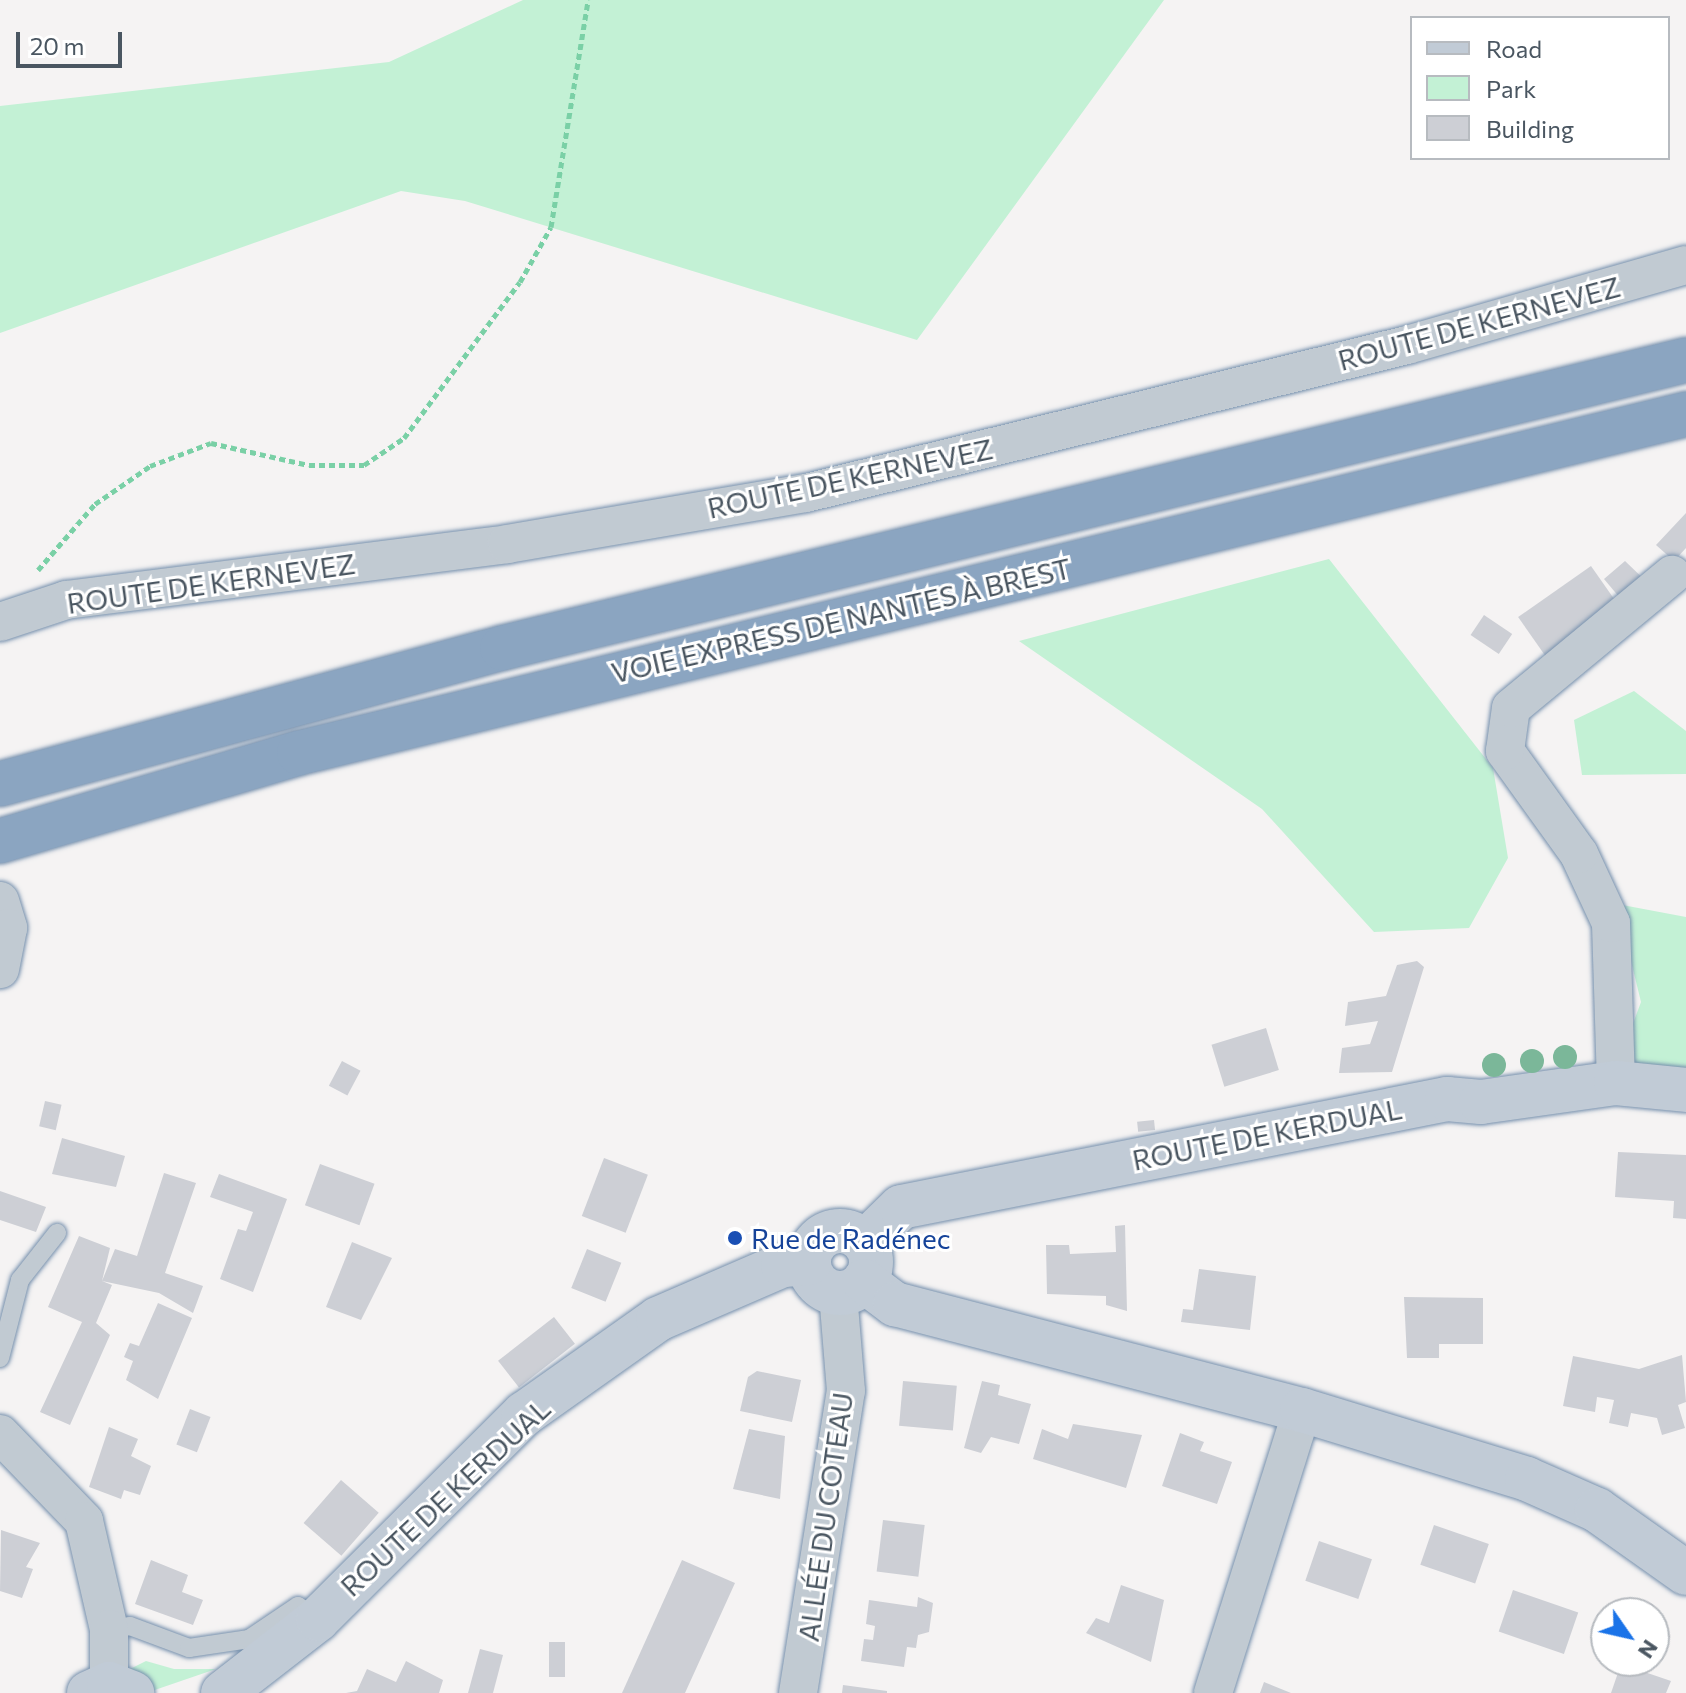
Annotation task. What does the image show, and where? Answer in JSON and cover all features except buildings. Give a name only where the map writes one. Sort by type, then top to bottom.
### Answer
[{"type":"highway","name":"VOIE EXPRESS DE NANTES À BREST","points":[[0,784],[502,648],[1686,360]]},
{"type":"highway","name":"VOIE EXPRESS DE NANTES À BREST","points":[[0,841],[329,745],[1686,414]]},
{"type":"street","name":"ROUTE DE KERNEVEZ","points":[[4,620],[66,600],[507,544],[806,493],[1407,345],[1686,265]]},
{"type":"street","points":[[1616,1083],[1611,923],[1579,854],[1505,751],[1511,708],[1672,575]]},
{"type":"street","points":[[0,969],[4,915]]},
{"type":"street","name":"ROUTE DE KERDUAL","points":[[230,1692],[318,1619],[524,1414],[658,1319],[783,1265],[844,1270],[901,1207],[1447,1099],[1481,1102],[1616,1083],[1686,1090]]},
{"type":"street","points":[[844,1270],[895,1304],[1302,1410],[1527,1479],[1597,1510],[1686,1573]]},
{"type":"street","name":"ALLÉE DU COTEAU","points":[[798,1693],[846,1391],[844,1270]]},
{"type":"street","points":[[1213,1693],[1302,1410]]},
{"type":"street","points":[[0,1434],[84,1521],[109,1629],[110,1690]]},
{"type":"lane","points":[[0,1358],[20,1280],[57,1233]]},
{"type":"lane","points":[[109,1629],[130,1626],[189,1648],[249,1639],[298,1606],[318,1619]]},
{"type":"path","points":[[4,620],[46,558],[95,504],[150,466],[211,443],[309,465],[364,465],[404,438],[520,282],[551,227],[584,41],[588,0]]},
{"type":"green space","points":[[523,0],[1164,0],[917,340],[465,201],[401,191],[0,333],[0,106],[389,62]]},
{"type":"green space","points":[[1329,559],[1493,768],[1508,858],[1469,928],[1374,932],[1262,809],[1019,641]]},
{"type":"green space","points":[[1634,691],[1686,731],[1686,774],[1582,775],[1574,720]]},
{"type":"green space","points":[[1617,904],[1686,917],[1686,1069],[1628,1063],[1628,1037],[1641,1002]]},
{"type":"green space","points":[[146,1661],[174,1669],[216,1669],[146,1693],[130,1669]]},
{"type":"place","name":"Rue de Radénec","points":[[735,1238]]}]
